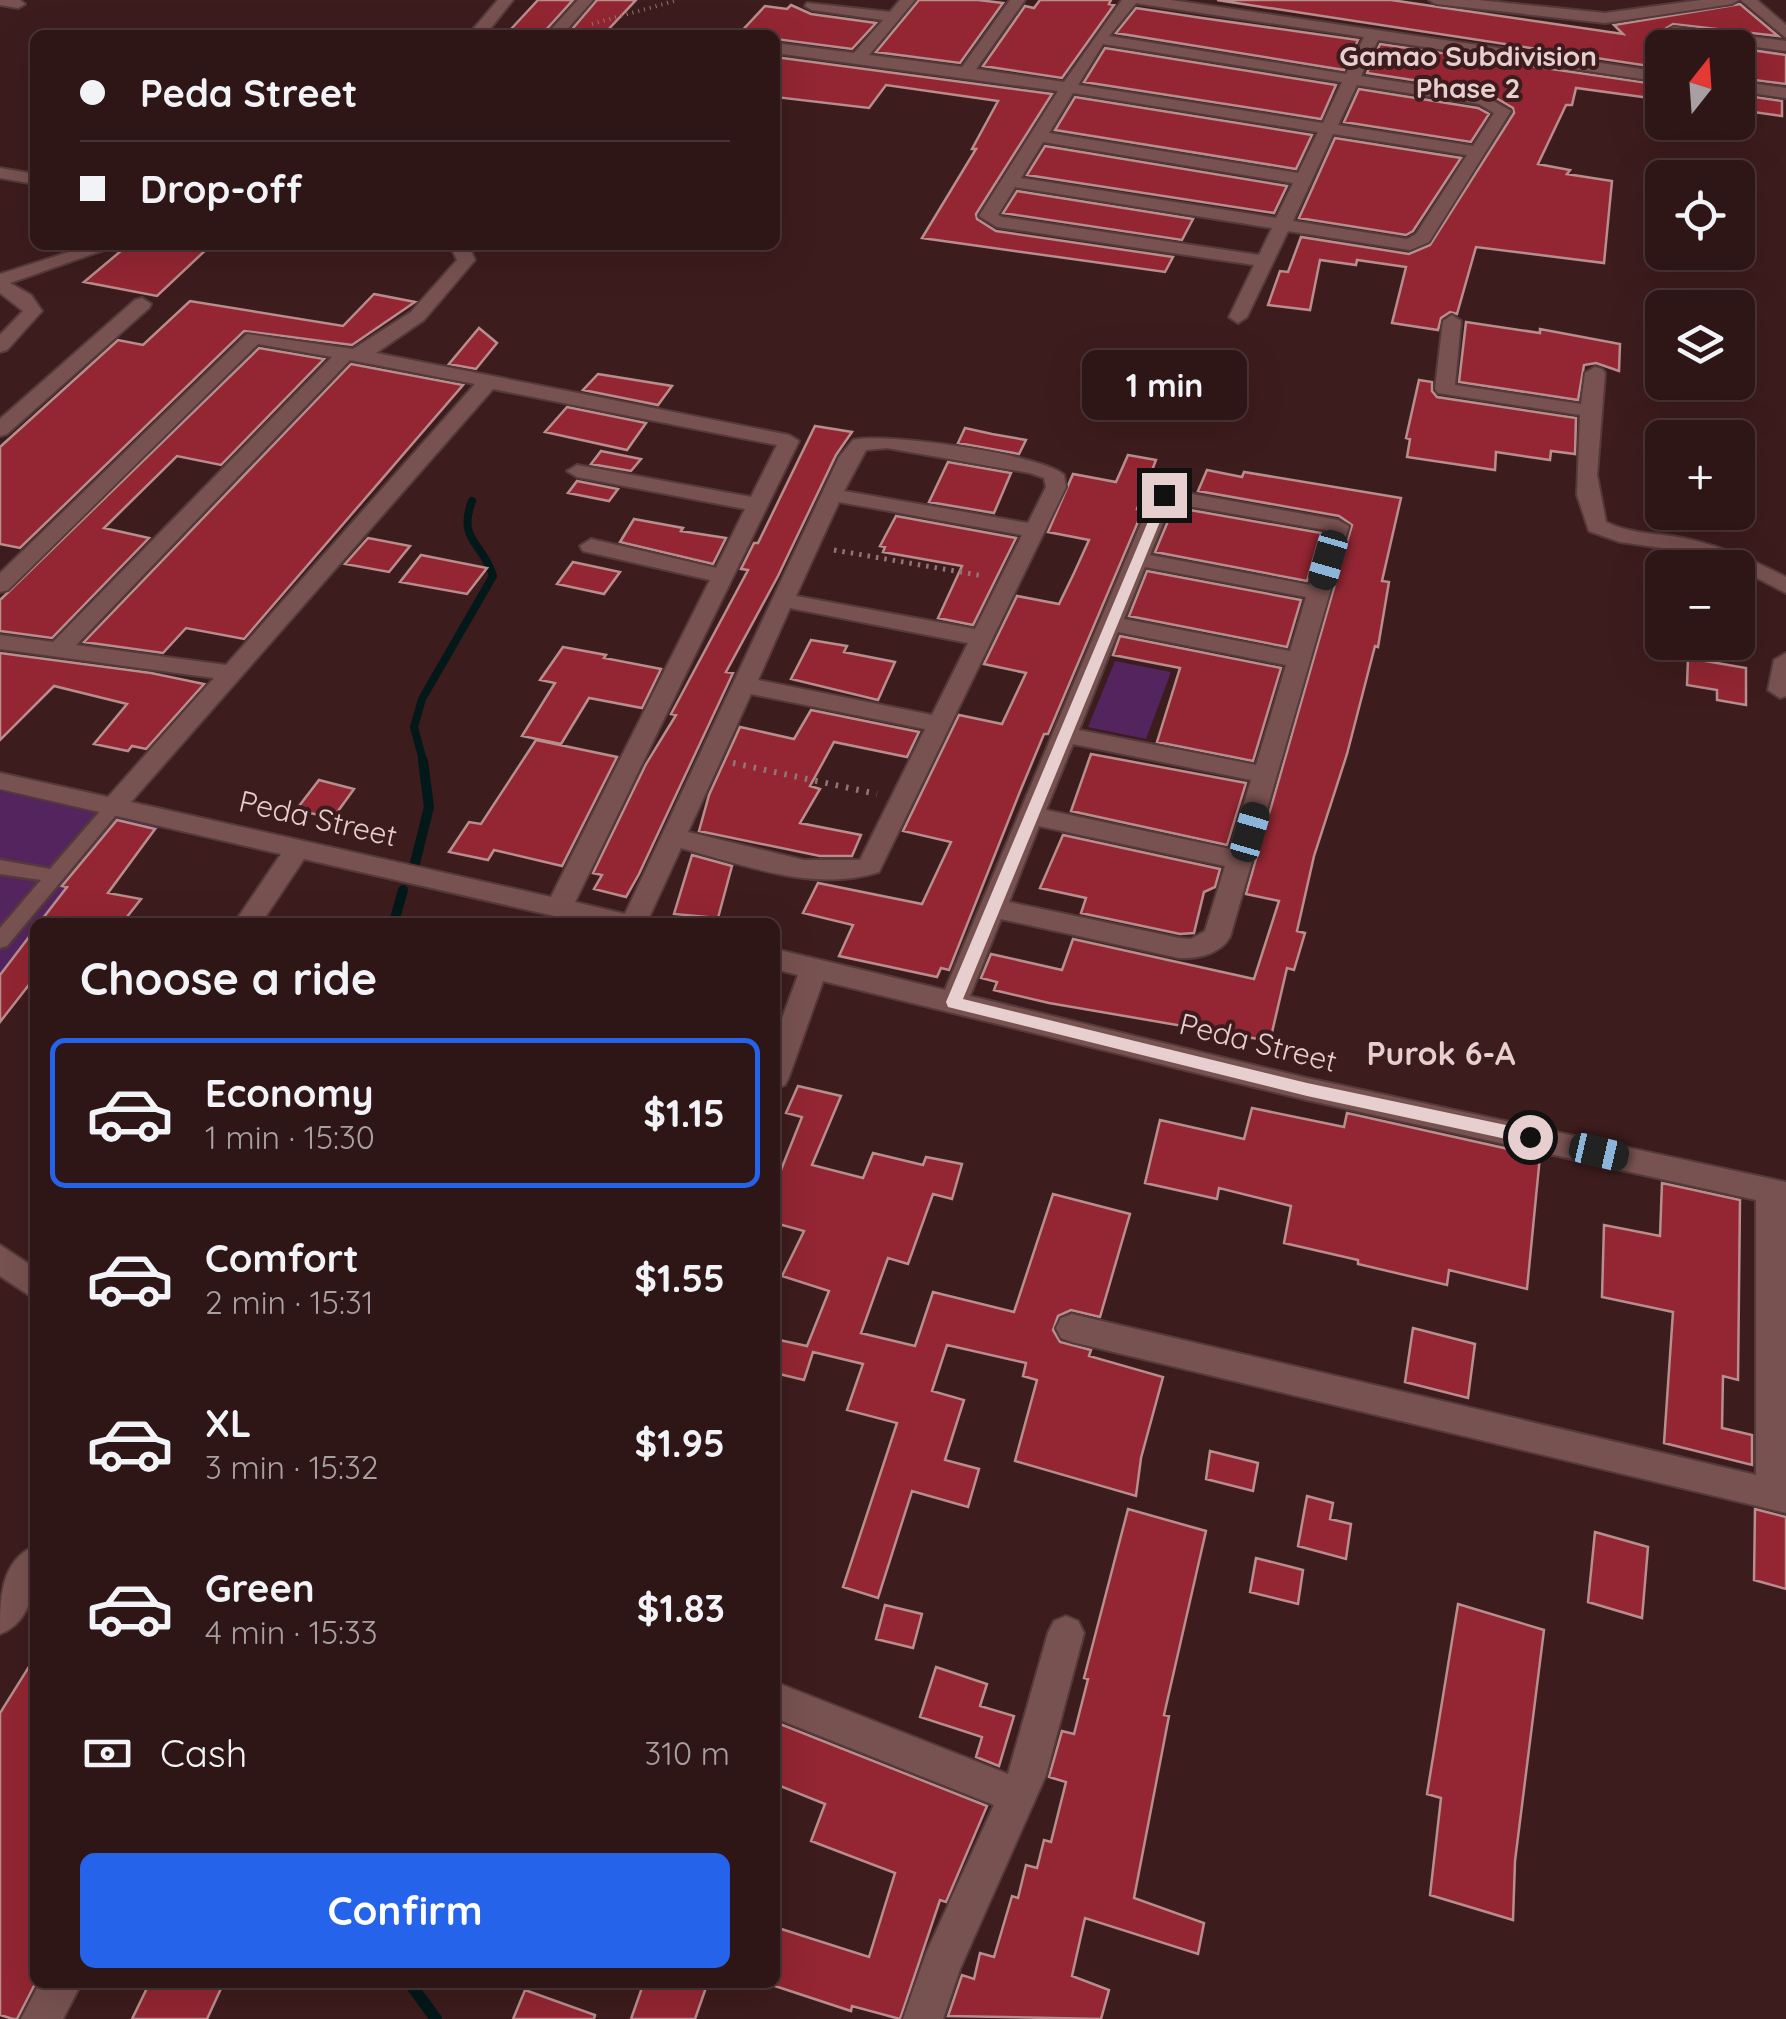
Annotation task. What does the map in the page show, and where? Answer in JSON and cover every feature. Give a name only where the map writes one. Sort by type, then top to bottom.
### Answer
[{"type":"street","points":[[482,30],[506,0]]},
{"type":"street","points":[[559,30],[586,0]]},
{"type":"street","points":[[858,58],[908,0]]},
{"type":"street","points":[[966,72],[1018,0]]},
{"type":"street","points":[[1130,0],[1099,38],[988,212],[990,220],[1264,261]]},
{"type":"street","points":[[1141,0],[1235,7],[1372,36],[1645,64]]},
{"type":"street","points":[[1436,0],[1591,18],[1634,16],[1732,0]]},
{"type":"street","points":[[1748,0],[1786,32]]},
{"type":"street","points":[[0,1],[18,4]]},
{"type":"street","points":[[812,6],[894,17]]},
{"type":"street","points":[[1675,30],[1681,8]]},
{"type":"street","points":[[1238,317],[1372,36]]},
{"type":"street","points":[[1009,181],[1396,245],[1418,243],[1504,112],[1500,106],[1483,100],[1099,38]]},
{"type":"street","points":[[1755,42],[1786,46]]},
{"type":"street","points":[[780,49],[1068,87],[1480,152]]},
{"type":"street","points":[[1755,88],[1786,93]]},
{"type":"street","points":[[1039,136],[1301,179]]},
{"type":"street","points":[[0,173],[30,178]]},
{"type":"street","points":[[0,283],[96,250]]},
{"type":"street","points":[[58,650],[351,354],[402,331],[466,260],[461,250]]},
{"type":"street","points":[[0,283],[24,299],[33,312],[0,346]]},
{"type":"street","points":[[0,430],[142,304]]},
{"type":"street","points":[[1452,320],[1445,389],[1590,411]]},
{"type":"street","points":[[0,585],[254,338],[463,373],[488,382],[788,441],[559,908]]},
{"type":"street","points":[[1595,373],[1590,411],[1590,512],[1597,526],[1618,535],[1731,558],[1786,586]]},
{"type":"street","points":[[115,804],[488,382]]},
{"type":"street","points":[[636,918],[673,837],[744,685],[808,545],[832,495],[852,450],[872,441],[998,461],[1054,476],[1056,487],[870,866],[860,872],[832,874],[673,837]]},
{"type":"street","points":[[578,471],[757,505]]},
{"type":"street","points":[[832,495],[1035,531]]},
{"type":"street","points":[[954,1002],[1164,495],[1338,526],[1218,937],[1195,949],[993,908]]},
{"type":"street","points":[[591,546],[722,576]]},
{"type":"street","points":[[1138,559],[1318,593]]},
{"type":"street","points":[[783,600],[982,638]]},
{"type":"street","points":[[1111,624],[1299,660]]},
{"type":"street","points":[[0,642],[231,674]]},
{"type":"street","points":[[1780,690],[1786,660]]},
{"type":"street","points":[[744,685],[940,724]]},
{"type":"street","points":[[1065,734],[1266,775]]},
{"type":"street","name":"Peda Street","points":[[0,781],[115,804],[603,918]]},
{"type":"street","points":[[1031,816],[1241,860]]},
{"type":"street","points":[[251,918],[298,848]]},
{"type":"street","name":"Peda Street","points":[[780,960],[1307,1089],[1778,1192]]},
{"type":"street","points":[[780,1063],[814,968]]},
{"type":"street","points":[[1072,1328],[1780,1496],[1778,1192]]},
{"type":"street","points":[[0,1258],[30,1282]]},
{"type":"street","points":[[3,1606],[30,1569]]},
{"type":"street","points":[[923,2019],[941,1965],[1037,1747],[1066,1633]]},
{"type":"street","points":[[780,1702],[1018,1796]]},
{"type":"street","points":[[41,2019],[59,1988]]},
{"type":"lane","points":[[0,942],[115,804]]},
{"type":"lane","points":[[0,867],[54,876]]},
{"type":"path","points":[[567,30],[678,0]]},
{"type":"path","points":[[808,545],[1010,581]]},
{"type":"path","points":[[710,758],[903,800]]},
{"type":"shaded area","points":[[1115,661],[1171,672],[1146,739],[1088,727]]},
{"type":"shaded area","points":[[0,789],[163,822],[83,918],[30,918],[30,983],[0,1019]]},
{"type":"building","points":[[538,0],[573,0],[546,30],[512,28]]},
{"type":"building","points":[[597,0],[636,0],[608,30],[571,30]]},
{"type":"building","points":[[919,0],[1003,3],[960,63],[876,52]]},
{"type":"building","points":[[1040,0],[1111,0],[1109,4],[1114,5],[1062,78],[983,66],[1025,6],[1034,8]]},
{"type":"building","points":[[1217,0],[1391,0],[1623,34],[1614,25],[1740,4],[1778,36],[1755,33],[1755,30],[1673,24],[1665,30],[1645,30],[1645,65]]},
{"type":"building","points":[[791,5],[811,14],[876,23],[852,49],[780,40],[780,30],[743,30],[765,6],[787,9]]},
{"type":"building","points":[[1136,8],[1358,40],[1344,70],[1116,33]]},
{"type":"building","points":[[1380,44],[1645,83],[1645,97],[1576,88],[1572,105],[1566,105],[1538,164],[1570,170],[1567,174],[1612,181],[1604,263],[1476,247],[1457,314],[1450,312],[1441,318],[1438,330],[1392,323],[1406,267],[1357,260],[1356,265],[1320,260],[1310,310],[1268,305],[1280,271],[1288,272],[1301,237],[1409,254],[1430,245],[1514,113],[1513,108],[1484,91],[1367,73]]},
{"type":"building","points":[[1105,48],[1336,85],[1321,119],[1084,82]]},
{"type":"building","points":[[1755,50],[1786,55],[1786,84],[1755,80]]},
{"type":"building","points":[[780,58],[1052,94],[976,214],[977,219],[996,231],[1173,257],[1165,272],[922,238],[976,149],[972,149],[998,101],[886,85],[869,108],[780,98]]},
{"type":"building","points":[[1359,89],[1478,108],[1489,114],[1471,142],[1344,122]]},
{"type":"building","points":[[1075,97],[1312,135],[1296,169],[1055,130]]},
{"type":"building","points":[[1755,97],[1782,101],[1782,116],[1755,112]]},
{"type":"building","points":[[1335,138],[1461,158],[1413,231],[1406,235],[1299,218]]},
{"type":"building","points":[[1045,146],[1287,186],[1274,213],[1027,175]]},
{"type":"building","points":[[1017,191],[1193,219],[1182,240],[1003,213]]},
{"type":"building","points":[[122,250],[206,250],[157,296],[84,282]]},
{"type":"building","points":[[374,294],[415,302],[352,345],[244,331],[20,548],[0,544],[0,447],[118,340],[143,345],[190,301],[343,326]]},
{"type":"building","points":[[1466,322],[1540,333],[1540,329],[1620,344],[1619,371],[1596,363],[1584,365],[1578,400],[1459,382]]},
{"type":"building","points":[[479,328],[497,343],[476,369],[449,364]]},
{"type":"building","points":[[259,348],[324,359],[221,465],[177,456],[104,528],[149,538],[52,638],[0,631],[0,600]]},
{"type":"building","points":[[351,364],[463,385],[244,639],[186,628],[163,653],[84,642]]},
{"type":"building","points":[[598,374],[672,386],[658,405],[583,390]]},
{"type":"building","points":[[1419,380],[1432,382],[1437,397],[1576,418],[1575,454],[1551,451],[1550,460],[1496,452],[1495,470],[1407,457],[1410,439],[1406,438]]},
{"type":"building","points":[[567,407],[646,423],[627,450],[545,432]]},
{"type":"building","points":[[815,426],[852,432],[836,455],[726,672],[733,673],[639,874],[626,897],[594,889],[602,875],[593,873],[646,764],[676,715],[671,714],[748,570],[741,569],[754,543],[758,543]]},
{"type":"building","points":[[965,428],[1026,440],[1019,454],[958,443]]},
{"type":"building","points":[[601,451],[641,459],[631,471],[591,464]]},
{"type":"building","points":[[1128,455],[1156,460],[1137,509],[1143,510],[1048,734],[1044,734],[949,970],[941,968],[937,977],[839,956],[853,925],[803,913],[818,883],[922,904],[951,842],[903,831],[959,715],[1002,724],[1026,673],[984,664],[1017,596],[1059,604],[1074,573],[1089,540],[1048,532],[1073,474],[1116,482]]},
{"type":"building","points":[[948,462],[1011,473],[994,513],[929,502]]},
{"type":"building","points":[[1207,470],[1242,477],[1244,472],[1401,498],[1382,581],[1389,582],[1378,647],[1375,646],[1347,754],[1314,856],[1297,931],[1305,933],[1294,970],[1287,968],[1270,1041],[1049,1003],[994,990],[997,982],[981,978],[991,954],[1062,970],[1073,939],[1254,979],[1279,901],[1246,894],[1352,525],[1339,516],[1198,491]]},
{"type":"building","points":[[577,481],[618,489],[609,501],[568,493]]},
{"type":"building","points":[[1190,510],[1321,533],[1307,581],[1155,552],[1171,514],[1187,517]]},
{"type":"building","points":[[896,516],[1016,538],[973,625],[938,618],[962,566],[883,552],[885,547],[880,546]]},
{"type":"building","points":[[634,519],[726,538],[713,564],[620,542]]},
{"type":"building","points":[[368,538],[410,546],[389,572],[345,564]]},
{"type":"building","points":[[421,555],[487,568],[467,594],[400,582]]},
{"type":"building","points":[[573,562],[620,572],[604,594],[557,584]]},
{"type":"building","points":[[1147,571],[1301,600],[1287,647],[1129,616]]},
{"type":"building","points":[[1120,636],[1281,668],[1253,761],[1157,742],[1180,668],[1113,655]]},
{"type":"building","points":[[811,640],[847,646],[844,652],[895,662],[878,700],[791,679]]},
{"type":"building","points":[[563,647],[661,669],[642,708],[589,698],[561,744],[522,736],[555,683],[540,680]]},
{"type":"building","points":[[0,653],[204,684],[146,749],[132,746],[128,751],[94,744],[127,704],[54,686],[0,740]]},
{"type":"building","points":[[1688,660],[1746,668],[1746,705],[1717,700],[1717,690],[1687,685]]},
{"type":"building","points":[[811,710],[919,732],[907,757],[834,742],[810,786],[820,789],[800,823],[861,835],[852,856],[820,856],[699,831],[709,795],[740,727],[794,739]]},
{"type":"building","points":[[536,740],[617,757],[562,866],[494,850],[488,860],[449,852],[469,822],[481,824]]},
{"type":"building","points":[[1091,754],[1246,783],[1227,845],[1071,811]]},
{"type":"building","points":[[319,780],[354,789],[333,818],[296,810]]},
{"type":"building","points":[[117,820],[155,829],[108,893],[141,899],[126,918],[43,918],[67,887],[62,886]]},
{"type":"building","points":[[1063,835],[1220,869],[1215,887],[1204,892],[1194,933],[1180,934],[1081,913],[1086,898],[1040,888]]},
{"type":"building","points":[[692,855],[732,866],[718,918],[674,914]]},
{"type":"building","points":[[30,936],[30,983],[0,1022],[0,975]]},
{"type":"building","points":[[798,1086],[841,1096],[812,1165],[863,1178],[873,1153],[923,1165],[926,1157],[962,1164],[952,1199],[933,1194],[908,1264],[888,1258],[861,1333],[915,1346],[933,1292],[1014,1312],[1053,1194],[1130,1214],[1100,1317],[1071,1310],[1058,1316],[1053,1330],[1060,1342],[1091,1350],[1089,1356],[1163,1377],[1141,1458],[1136,1496],[1015,1461],[1037,1380],[1023,1376],[1026,1363],[947,1345],[932,1391],[964,1400],[945,1460],[979,1469],[968,1507],[912,1491],[878,1598],[843,1587],[897,1423],[847,1410],[863,1364],[813,1352],[804,1380],[780,1374],[780,1340],[807,1346],[829,1291],[782,1276],[804,1231],[780,1224],[780,1172],[802,1117],[786,1113]]},
{"type":"building","points":[[1252,1108],[1344,1127],[1347,1113],[1540,1156],[1527,1289],[1449,1270],[1447,1285],[1358,1264],[1358,1260],[1284,1243],[1291,1206],[1219,1188],[1217,1199],[1145,1183],[1160,1120],[1244,1139]]},
{"type":"building","points":[[1662,1183],[1740,1200],[1738,1380],[1723,1376],[1722,1428],[1752,1435],[1752,1465],[1664,1443],[1673,1312],[1602,1297],[1604,1225],[1660,1236]]},
{"type":"building","points":[[1413,1328],[1475,1344],[1468,1398],[1405,1382]]},
{"type":"building","points":[[1210,1451],[1258,1463],[1253,1491],[1206,1479]]},
{"type":"building","points":[[1307,1496],[1333,1503],[1330,1519],[1351,1524],[1346,1559],[1298,1546]]},
{"type":"building","points":[[1128,1509],[1206,1531],[1164,1715],[1169,1716],[1134,1898],[1204,1923],[1198,1954],[1085,1918],[1072,1976],[1109,1990],[1101,2019],[948,2016],[962,1975],[974,1979],[980,1953],[994,1957],[1012,1896],[1018,1898],[1026,1865],[1037,1868],[1044,1840],[1051,1842],[1066,1782],[1049,1777],[1062,1731],[1074,1734],[1088,1679],[1084,1678]]},
{"type":"building","points":[[1755,1509],[1786,1517],[1786,1589],[1754,1580]]},
{"type":"building","points":[[1595,1532],[1648,1547],[1642,1618],[1588,1602]]},
{"type":"building","points":[[1256,1558],[1303,1570],[1298,1604],[1250,1592]]},
{"type":"building","points":[[1458,1604],[1544,1630],[1515,1861],[1513,1920],[1430,1895],[1441,1798],[1427,1794]]},
{"type":"building","points":[[885,1605],[922,1614],[913,1648],[876,1639]]},
{"type":"building","points":[[30,1665],[33,1988],[17,2019],[0,2015],[0,1713]]},
{"type":"building","points":[[936,1667],[987,1684],[980,1706],[1014,1716],[999,1766],[976,1757],[982,1737],[920,1717]]},
{"type":"building","points":[[780,1724],[987,1806],[946,1902],[940,1900],[900,2019],[852,2006],[851,2011],[780,1988],[780,1929],[869,1957],[895,1873],[811,1841],[825,1804],[780,1786]]},
{"type":"building","points":[[147,1988],[221,1988],[207,2019],[132,2019]]},
{"type":"building","points":[[642,1988],[706,1988],[695,2019],[631,2019]]},
{"type":"building","points":[[525,1990],[595,2015],[594,2019],[513,2019]]},
{"type":"waterway","points":[[424,764],[414,727],[422,699],[493,576],[469,533],[472,501]]},
{"type":"waterway","points":[[415,863],[429,807],[423,761]]},
{"type":"waterway","points":[[395,918],[403,890]]},
{"type":"waterway","points":[[413,1988],[436,2019]]},
{"type":"district","name":"Gamao Subdivision Phase 2","points":[[1468,72]]},
{"type":"district","name":"Purok 6-A","points":[[1441,1054]]},
{"type":"route","points":[[1164,495],[954,1002],[1307,1089],[1530,1137]]}]
